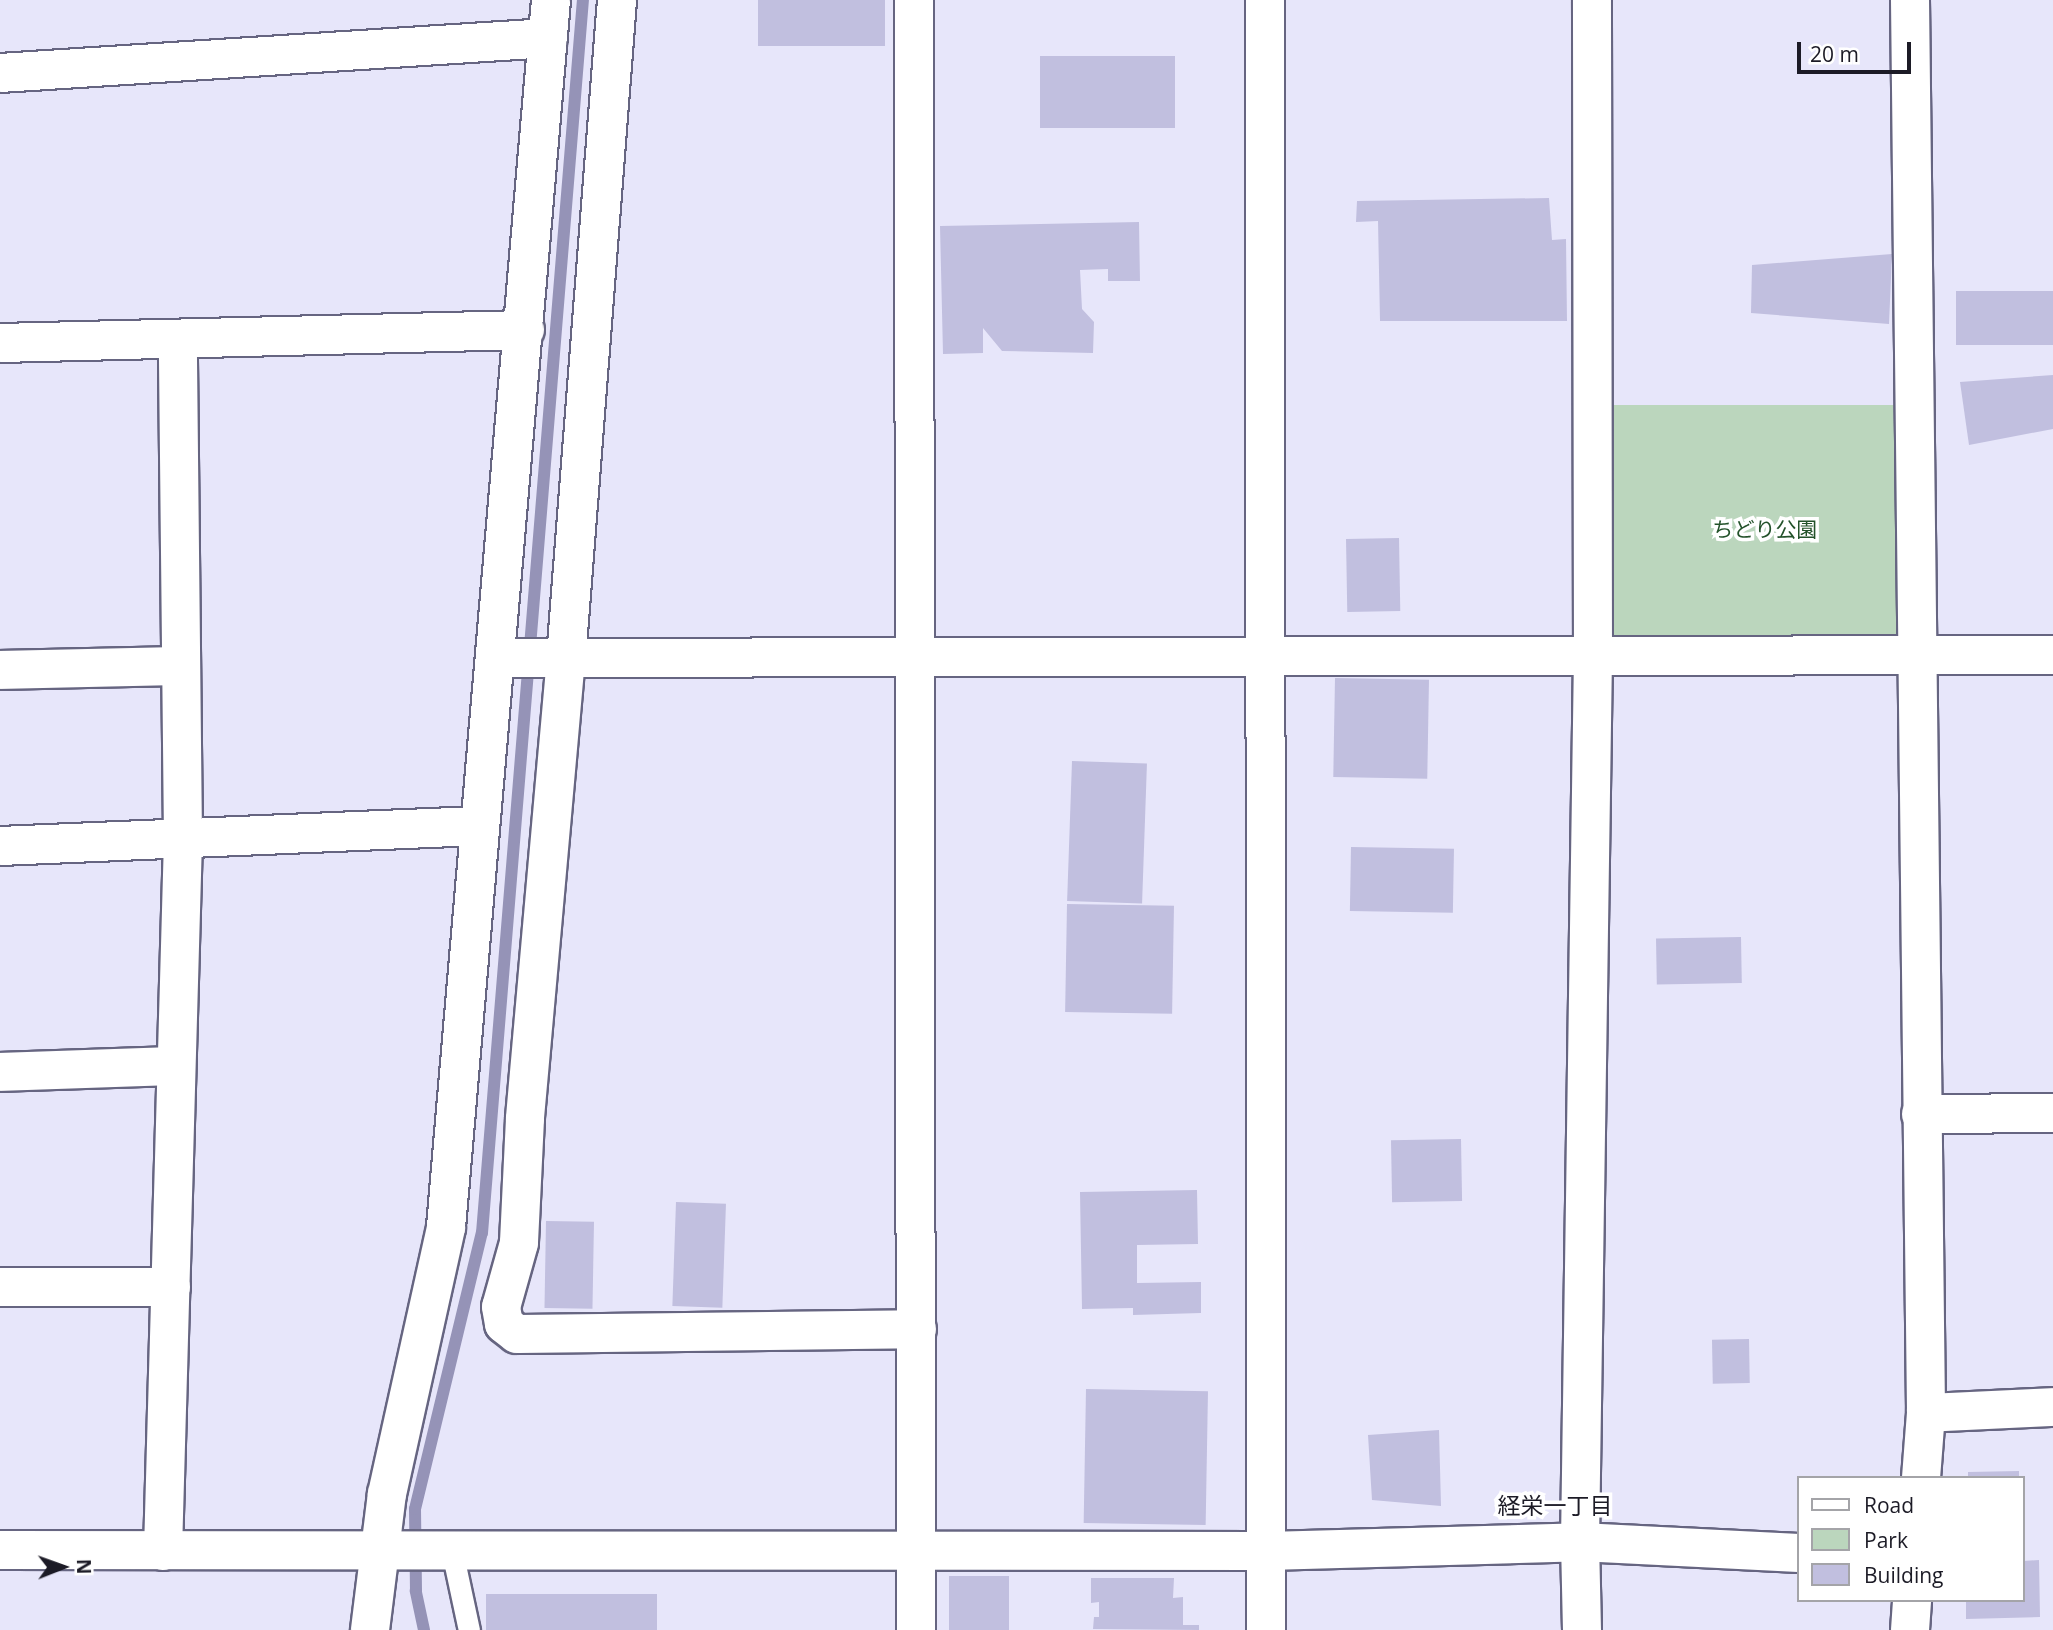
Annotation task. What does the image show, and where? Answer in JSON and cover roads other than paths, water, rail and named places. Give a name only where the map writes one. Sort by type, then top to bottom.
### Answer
[{"type":"street","points":[[370,1630],[387,1494],[446,1227],[525,330],[551,0]]},
{"type":"street","points":[[617,0],[566,658],[526,1105],[519,1243],[501,1307],[504,1324],[517,1334],[916,1329]]},
{"type":"street","points":[[914,0],[916,1630]]},
{"type":"street","points":[[1265,0],[1266,1630]]},
{"type":"street","points":[[1582,1630],[1580,1542],[1593,655],[1592,0]]},
{"type":"street","points":[[1910,0],[1926,1413],[1921,1476]]},
{"type":"street","points":[[0,72],[548,38]]},
{"type":"street","points":[[0,343],[525,330]]},
{"type":"street","points":[[163,1551],[183,838],[178,339]]},
{"type":"street","points":[[495,657],[2053,655]]},
{"type":"street","points":[[0,670],[181,666]]},
{"type":"street","points":[[0,846],[480,826]]},
{"type":"street","points":[[0,1072],[176,1066]]},
{"type":"street","points":[[1921,1114],[2053,1113]]},
{"type":"street","points":[[0,1287],[171,1287]]},
{"type":"street","points":[[1926,1413],[2053,1407]]},
{"type":"street","points":[[0,1550],[1267,1550],[1580,1542],[1798,1552]]},
{"type":"street","points":[[1910,1630],[1912,1602]]},
{"type":"lane","points":[[452,1551],[469,1630]]},
{"type":"waterway","points":[[424,1630],[416,1591],[415,1509],[482,1233],[583,0]]},
{"type":"district","name":"経栄一丁目","points":[[1555,1505]]},
{"type":"park label","name":"ちどり公園","points":[[1765,529]]}]
